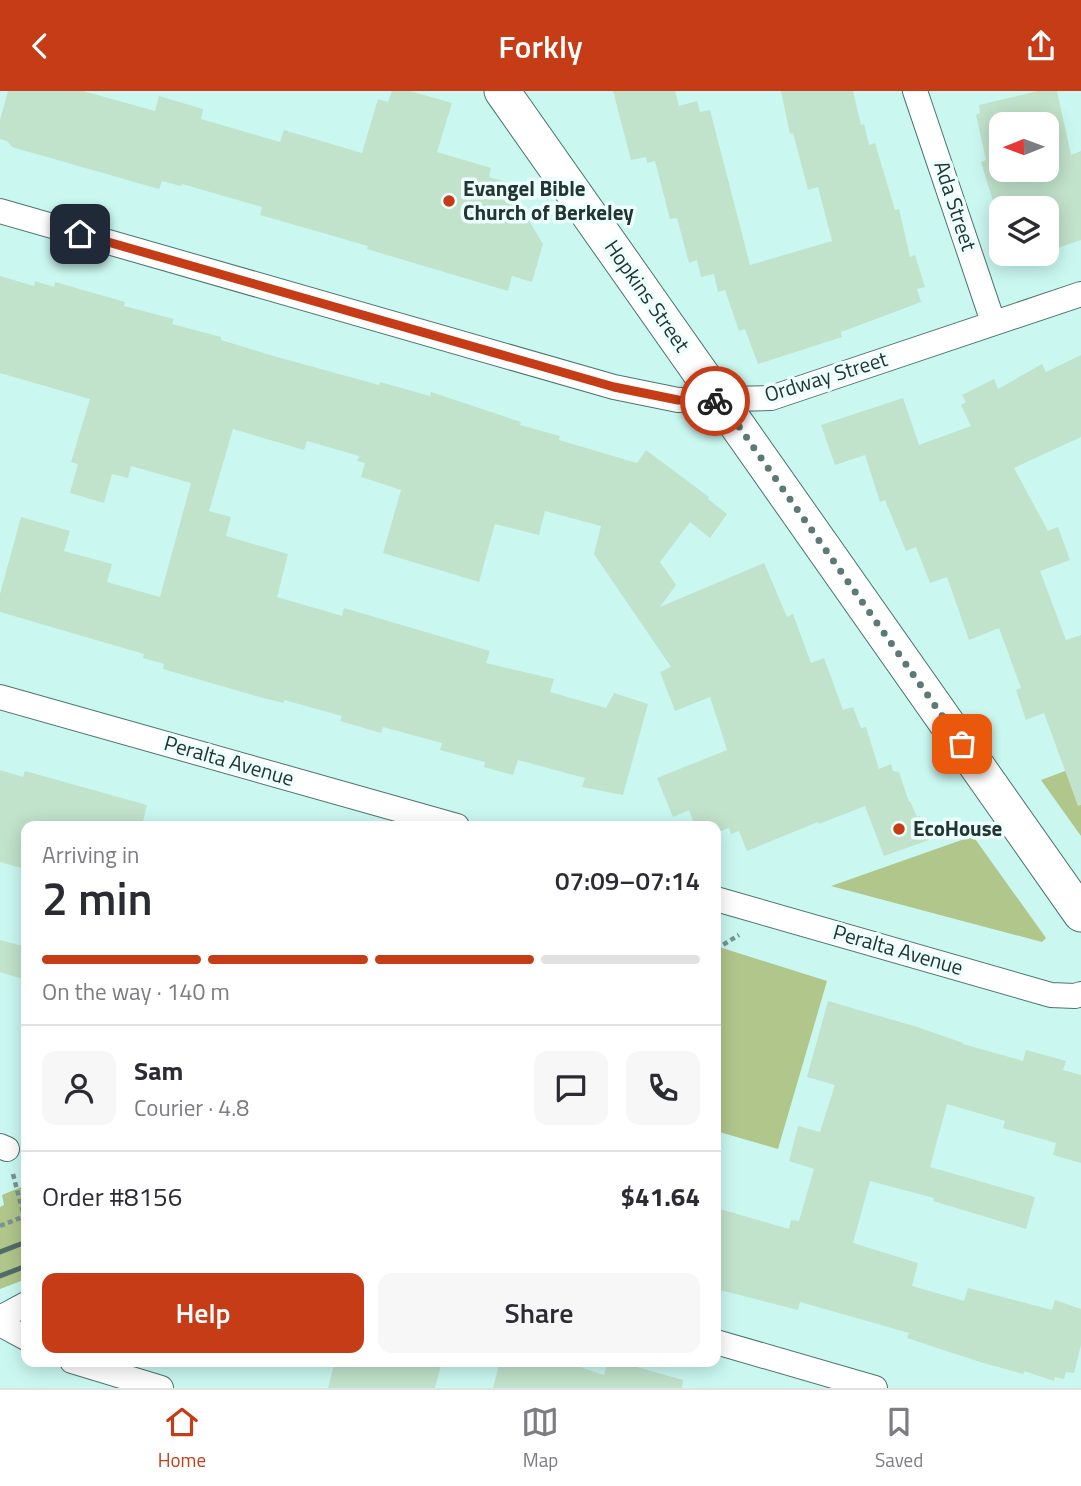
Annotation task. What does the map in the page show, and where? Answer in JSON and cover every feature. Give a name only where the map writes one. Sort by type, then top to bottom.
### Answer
[{"type":"street","name":"Hopkins Street","points":[[502,91],[1081,914]]},
{"type":"street","name":"Ada Street","points":[[915,91],[993,322]]},
{"type":"street","name":"Ordway Street","points":[[0,211],[614,387],[678,400],[771,398],[1081,293]]},
{"type":"street","name":"Peralta Avenue","points":[[0,697],[439,821]]},
{"type":"street","name":"Peralta Avenue","points":[[721,900],[1051,995],[1081,994]]},
{"type":"street","points":[[0,1318],[21,1307]]},
{"type":"street","points":[[0,1324],[21,1335]]},
{"type":"street","points":[[721,1343],[875,1388]]},
{"type":"street","points":[[92,1367],[161,1388]]},
{"type":"path","points":[[3,1147],[21,1204]]},
{"type":"path","points":[[0,1226],[21,1218]]},
{"type":"green space","points":[[1081,765],[1081,836],[1041,780]]},
{"type":"green space","points":[[973,836],[1046,938],[1042,942],[831,886]]},
{"type":"green space","points":[[721,948],[827,981],[778,1149],[721,1132]]},
{"type":"green space","points":[[21,1187],[21,1281],[0,1289],[0,1207],[4,1205],[2,1195]]},
{"type":"building","points":[[8,91],[83,91],[155,111],[159,96],[203,109],[201,119],[280,142],[284,130],[362,153],[378,99],[388,102],[392,91],[410,91],[452,103],[437,152],[491,168],[489,177],[506,182],[543,244],[532,282],[512,276],[508,291],[260,215],[262,207],[182,184],[181,186],[162,181],[159,189],[12,147],[7,141],[0,139],[0,120]]},
{"type":"building","points":[[613,91],[675,91],[679,106],[697,101],[700,112],[710,110],[750,265],[832,241],[818,187],[808,190],[793,133],[790,134],[781,91],[853,91],[861,125],[864,124],[869,145],[875,143],[895,210],[899,209],[910,257],[915,255],[925,287],[917,289],[921,302],[841,332],[842,337],[758,364],[745,329],[739,331],[725,290],[718,292],[714,274],[701,277],[697,260],[689,263],[677,218],[670,219],[655,161],[647,163],[646,157],[631,160]]},
{"type":"building","points":[[1038,91],[1057,91],[1071,155],[1081,151],[1081,240],[1059,248],[1059,196],[991,196],[981,162],[986,160],[976,115],[980,113],[979,105]]},
{"type":"building","points":[[0,276],[34,286],[35,281],[54,287],[55,282],[125,302],[124,306],[174,319],[172,324],[221,337],[221,340],[379,385],[380,382],[430,396],[431,392],[521,422],[520,425],[560,436],[559,440],[637,463],[646,450],[709,497],[708,499],[727,514],[710,538],[690,522],[660,562],[676,585],[660,607],[764,563],[787,617],[793,614],[811,663],[824,658],[843,710],[853,707],[861,728],[866,727],[879,769],[891,764],[893,771],[899,772],[909,802],[917,817],[920,816],[929,840],[884,856],[865,806],[747,851],[739,831],[731,834],[729,828],[721,831],[721,821],[693,821],[689,810],[673,817],[657,778],[727,750],[710,697],[675,711],[660,672],[671,667],[594,554],[601,526],[545,511],[539,535],[495,524],[479,582],[383,553],[401,490],[361,477],[365,463],[357,461],[359,456],[307,441],[304,450],[233,429],[209,511],[231,517],[226,536],[288,554],[277,597],[342,616],[344,608],[490,651],[486,663],[554,679],[550,692],[606,708],[614,693],[648,704],[623,795],[582,787],[585,778],[518,760],[513,775],[484,767],[485,762],[440,750],[442,743],[383,727],[381,733],[340,721],[342,716],[284,700],[284,703],[263,698],[163,669],[164,664],[143,658],[144,654],[0,612],[0,594],[21,517],[70,531],[64,551],[112,564],[107,582],[160,597],[191,483],[131,466],[128,478],[112,474],[104,503],[70,493],[78,464],[71,462],[90,399],[0,373]]},
{"type":"building","points":[[1081,355],[1081,437],[1014,468],[1048,531],[1058,527],[1070,560],[1040,571],[1066,640],[1081,635],[1081,805],[1078,806],[1044,713],[1026,720],[1016,690],[1021,688],[999,628],[969,640],[947,577],[930,583],[916,547],[906,551],[885,500],[880,502],[865,455],[835,465],[821,425],[903,398],[919,445],[971,426],[961,405],[966,402],[962,395],[994,379],[998,389],[1042,364],[1046,372]]},
{"type":"building","points":[[0,770],[23,777],[25,771],[147,805],[143,821],[21,821],[21,868],[0,862]]},
{"type":"building","points":[[0,940],[21,946],[21,978],[0,972]]},
{"type":"building","points":[[828,1001],[1023,1061],[1026,1050],[1066,1061],[1063,1070],[1081,1075],[1081,1163],[1053,1155],[1056,1143],[1003,1128],[1005,1121],[947,1104],[930,1167],[1035,1197],[1026,1229],[933,1201],[934,1198],[870,1181],[853,1243],[918,1263],[912,1286],[964,1301],[968,1288],[1052,1310],[1055,1300],[1081,1309],[1081,1345],[1074,1373],[1066,1372],[1064,1379],[1055,1377],[1054,1381],[1024,1371],[1023,1374],[907,1338],[909,1333],[800,1302],[798,1310],[721,1290],[721,1209],[789,1229],[791,1220],[799,1221],[814,1169],[789,1161],[798,1126],[820,1132],[835,1085],[807,1077]]},
{"type":"building","points":[[333,1367],[440,1367],[435,1388],[328,1388]]},
{"type":"building","points":[[498,1367],[579,1367],[604,1375],[606,1367],[636,1367],[683,1380],[682,1388],[493,1388]]},
{"type":"railway","points":[[0,1252],[21,1244]]},
{"type":"railway","points":[[0,1276],[21,1268]]},
{"type":"way so far","points":[[715,401],[721,401],[962,744]]},
{"type":"place","name":"Evangel Bible Church of Berkeley","points":[[449,201]]},
{"type":"place","name":"EcoHouse","points":[[899,829]]},
{"type":"route","points":[[80,234],[614,387],[678,400],[715,401]]}]
